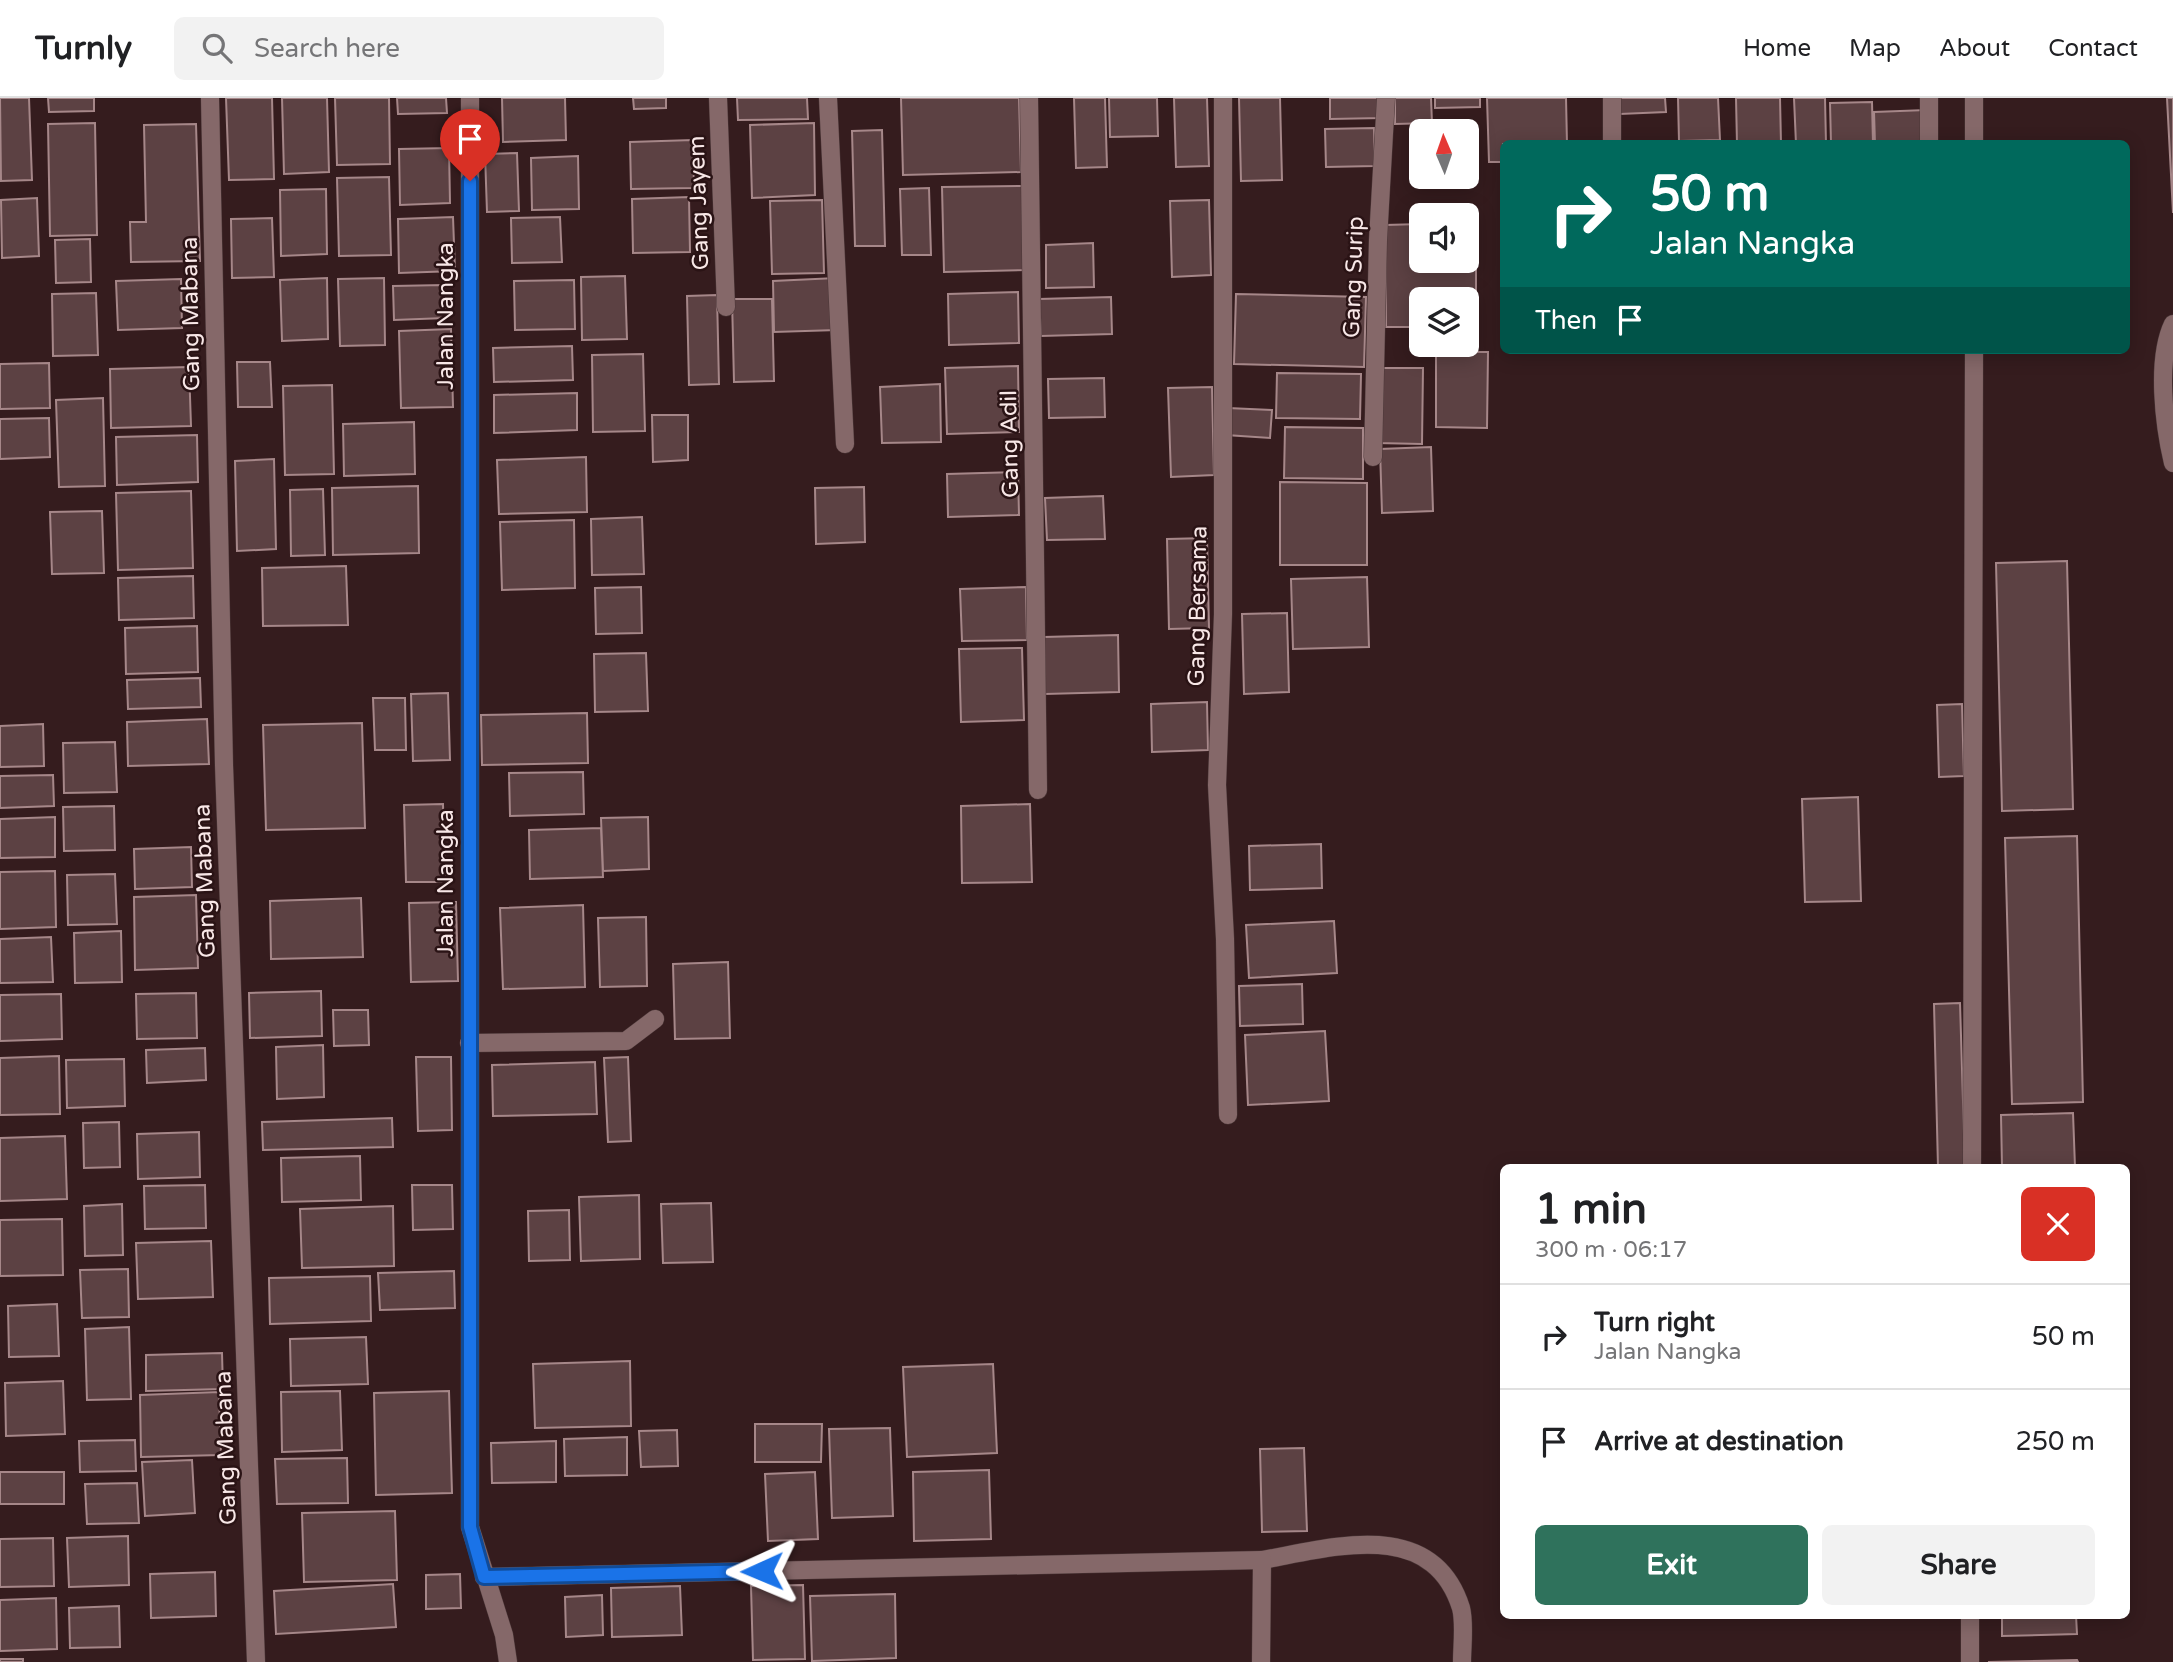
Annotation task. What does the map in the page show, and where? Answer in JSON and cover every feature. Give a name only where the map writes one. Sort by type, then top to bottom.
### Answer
[{"type":"street","name":"Gang Mabana","points":[[210,98],[224,765],[256,1662]]},
{"type":"street","name":"Jalan Nangka","points":[[470,98],[470,1527],[504,1635],[508,1662]]},
{"type":"street","name":"Gang Jayem","points":[[718,98],[726,307]]},
{"type":"street","points":[[828,98],[845,444]]},
{"type":"street","name":"Gang Adil","points":[[1029,98],[1038,790]]},
{"type":"street","name":"Gang Bersama","points":[[1223,98],[1223,614],[1217,785],[1225,939],[1228,1115]]},
{"type":"street","name":"Gang Surip","points":[[1373,457],[1378,240],[1386,98]]},
{"type":"street","points":[[1612,98],[1612,140]]},
{"type":"street","points":[[1929,98],[1929,140]]},
{"type":"street","points":[[1974,140],[1975,98]]},
{"type":"street","points":[[2173,324],[2164,352],[2166,421],[2173,463]]},
{"type":"street","points":[[1972,1164],[1974,354]]},
{"type":"street","points":[[469,1043],[626,1041],[655,1018]]},
{"type":"street","points":[[484,1577],[1262,1560],[1378,1542],[1408,1550],[1439,1569],[1461,1608],[1462,1662]]},
{"type":"street","points":[[1261,1662],[1262,1560]]},
{"type":"street","points":[[1970,1619],[1970,1662]]},
{"type":"building","points":[[0,98],[29,98],[32,180],[1,181]]},
{"type":"building","points":[[48,98],[94,98],[94,111],[49,112]]},
{"type":"building","points":[[226,98],[272,98],[274,179],[229,180]]},
{"type":"building","points":[[282,98],[327,98],[329,172],[284,174]]},
{"type":"building","points":[[335,98],[389,98],[390,164],[337,165]]},
{"type":"building","points":[[397,98],[446,98],[447,113],[398,114]]},
{"type":"building","points":[[502,98],[565,98],[566,140],[503,142]]},
{"type":"building","points":[[633,98],[666,98],[666,108],[634,109]]},
{"type":"building","points":[[737,98],[807,98],[808,119],[738,120]]},
{"type":"building","points":[[901,98],[1019,98],[1021,172],[903,175]]},
{"type":"building","points":[[1074,98],[1105,98],[1107,167],[1076,168]]},
{"type":"building","points":[[1109,98],[1157,98],[1158,136],[1110,137]]},
{"type":"building","points":[[1174,98],[1207,98],[1209,166],[1176,167]]},
{"type":"building","points":[[1239,98],[1280,98],[1282,180],[1241,181]]},
{"type":"building","points":[[1330,98],[1382,98],[1382,118],[1330,119]]},
{"type":"building","points":[[1395,98],[1431,98],[1432,119],[1409,119],[1409,124],[1395,124]]},
{"type":"building","points":[[1435,98],[1480,98],[1480,107],[1435,108]]},
{"type":"building","points":[[1487,98],[1566,98],[1567,140],[1500,140],[1500,162],[1489,162]]},
{"type":"building","points":[[1620,98],[1665,98],[1666,112],[1620,114]]},
{"type":"building","points":[[1678,98],[1718,98],[1720,140],[1679,140]]},
{"type":"building","points":[[1736,98],[1780,98],[1781,140],[1737,140]]},
{"type":"building","points":[[1794,98],[1825,98],[1826,140],[1796,140]]},
{"type":"building","points":[[2167,98],[2173,98],[2173,213]]},
{"type":"building","points":[[1872,102],[1873,140],[1831,140],[1830,103]]},
{"type":"building","points":[[1926,110],[1926,140],[1875,140],[1874,112]]},
{"type":"building","points":[[95,123],[97,235],[50,236],[48,124]]},
{"type":"building","points":[[814,123],[815,195],[752,198],[750,125]]},
{"type":"building","points":[[196,124],[200,261],[131,262],[130,222],[146,222],[144,125]]},
{"type":"building","points":[[1374,128],[1375,166],[1326,167],[1325,129]]},
{"type":"building","points":[[882,130],[885,246],[855,246],[852,131]]},
{"type":"building","points":[[693,140],[694,188],[631,189],[630,142]]},
{"type":"building","points":[[449,148],[450,203],[400,205],[399,149]]},
{"type":"building","points":[[517,153],[519,211],[487,212],[485,154]]},
{"type":"building","points":[[578,156],[579,209],[532,210],[531,158]]},
{"type":"building","points":[[389,177],[391,255],[339,256],[337,178]]},
{"type":"building","points":[[1024,186],[1027,270],[944,272],[942,187]]},
{"type":"building","points":[[929,188],[931,255],[902,255],[900,189]]},
{"type":"building","points":[[326,189],[327,254],[281,256],[280,190]]},
{"type":"building","points":[[689,197],[690,252],[633,253],[632,199]]},
{"type":"building","points":[[37,198],[39,256],[2,258],[1,200]]},
{"type":"building","points":[[822,200],[824,273],[772,274],[770,201]]},
{"type":"building","points":[[1209,200],[1211,275],[1172,277],[1170,201]]},
{"type":"building","points":[[453,217],[455,271],[399,273],[398,219]]},
{"type":"building","points":[[560,217],[562,262],[512,263],[511,218]]},
{"type":"building","points":[[272,218],[274,277],[232,278],[231,219]]},
{"type":"building","points":[[1409,224],[1409,273],[1476,273],[1476,287],[1409,287],[1409,327],[1386,327],[1385,225]]},
{"type":"building","points":[[90,239],[91,282],[56,283],[55,240]]},
{"type":"building","points":[[1093,243],[1094,287],[1046,288],[1046,245]]},
{"type":"building","points":[[625,276],[627,339],[582,340],[581,277]]},
{"type":"building","points":[[327,278],[328,339],[282,341],[280,280]]},
{"type":"building","points":[[384,278],[385,345],[340,346],[338,279]]},
{"type":"building","points":[[836,278],[837,330],[774,332],[773,281]]},
{"type":"building","points":[[181,279],[182,328],[118,330],[116,281]]},
{"type":"building","points":[[574,280],[575,329],[515,330],[514,281]]},
{"type":"building","points":[[444,285],[445,318],[394,320],[393,286]]},
{"type":"building","points":[[1018,292],[1019,343],[949,345],[948,294]]},
{"type":"building","points":[[96,293],[98,355],[53,356],[52,294]]},
{"type":"building","points":[[1236,294],[1366,297],[1364,367],[1234,364]]},
{"type":"building","points":[[717,295],[719,384],[689,385],[687,296]]},
{"type":"building","points":[[1111,297],[1112,334],[1041,336],[1039,299]]},
{"type":"building","points":[[732,299],[772,299],[774,381],[734,382]]},
{"type":"building","points":[[451,329],[453,407],[401,408],[399,331]]},
{"type":"building","points":[[572,346],[573,380],[494,382],[493,348]]},
{"type":"building","points":[[1479,352],[1488,352],[1487,428],[1436,427],[1436,357],[1479,357]]},
{"type":"building","points":[[643,354],[645,431],[593,432],[592,355]]},
{"type":"building","points":[[237,362],[270,362],[272,407],[238,407]]},
{"type":"building","points":[[49,363],[50,408],[0,409],[0,364]]},
{"type":"building","points":[[1018,366],[1019,432],[947,434],[945,368]]},
{"type":"building","points":[[189,367],[191,426],[111,428],[110,369]]},
{"type":"building","points":[[1378,368],[1423,368],[1422,444],[1377,443]]},
{"type":"building","points":[[1277,373],[1361,374],[1360,419],[1276,418]]},
{"type":"building","points":[[1104,378],[1105,417],[1049,418],[1048,379]]},
{"type":"building","points":[[940,384],[941,442],[882,443],[880,387]]},
{"type":"building","points":[[332,385],[334,474],[285,475],[283,386]]},
{"type":"building","points":[[1212,387],[1214,475],[1171,477],[1168,388]]},
{"type":"building","points":[[577,393],[577,430],[494,433],[494,395]]},
{"type":"building","points":[[103,398],[105,486],[59,487],[56,400]]},
{"type":"building","points":[[1228,408],[1272,410],[1270,438],[1226,435]]},
{"type":"building","points":[[652,415],[688,415],[688,460],[653,462]]},
{"type":"building","points":[[49,418],[50,457],[0,459],[0,419]]},
{"type":"building","points":[[414,422],[415,474],[344,476],[343,424]]},
{"type":"building","points":[[1285,427],[1363,428],[1363,479],[1284,478]]},
{"type":"building","points":[[197,435],[198,482],[117,485],[116,437]]},
{"type":"building","points":[[1431,447],[1433,511],[1382,513],[1380,449]]},
{"type":"building","points":[[586,457],[587,512],[499,514],[497,460]]},
{"type":"building","points":[[274,459],[276,549],[237,551],[235,461]]},
{"type":"building","points":[[1018,472],[1019,515],[948,517],[947,474]]},
{"type":"building","points":[[1280,482],[1367,483],[1367,565],[1280,565]]},
{"type":"building","points":[[418,486],[419,553],[333,555],[332,488]]},
{"type":"building","points":[[864,487],[865,542],[816,544],[815,488]]},
{"type":"building","points":[[323,489],[325,555],[291,556],[290,490]]},
{"type":"building","points":[[191,491],[193,568],[118,570],[116,493]]},
{"type":"building","points":[[1103,496],[1105,539],[1047,540],[1045,498]]},
{"type":"building","points":[[102,511],[104,573],[52,574],[50,512]]},
{"type":"building","points":[[642,517],[644,574],[592,575],[591,519]]},
{"type":"building","points":[[574,520],[575,588],[502,590],[500,522]]},
{"type":"building","points":[[1207,538],[1209,628],[1169,629],[1167,539]]},
{"type":"building","points":[[2067,561],[2073,809],[2002,811],[1996,563]]},
{"type":"building","points":[[346,566],[348,625],[263,626],[262,568]]},
{"type":"building","points":[[193,576],[194,618],[119,620],[118,578]]},
{"type":"building","points":[[1367,577],[1369,647],[1293,649],[1291,579]]},
{"type":"building","points":[[641,587],[642,633],[596,634],[595,588]]},
{"type":"building","points":[[1026,587],[1027,640],[962,641],[960,589]]},
{"type":"building","points":[[1287,613],[1289,692],[1244,694],[1242,614]]},
{"type":"building","points":[[197,626],[198,672],[126,674],[125,628]]},
{"type":"building","points":[[1118,635],[1119,692],[1045,694],[1044,637]]},
{"type":"building","points":[[1022,648],[1024,720],[961,722],[959,649]]},
{"type":"building","points":[[646,653],[648,711],[595,712],[594,654]]},
{"type":"building","points":[[200,678],[201,707],[128,709],[127,680]]},
{"type":"building","points":[[448,693],[450,760],[413,761],[411,694]]},
{"type":"building","points":[[373,698],[405,698],[406,750],[375,750]]},
{"type":"building","points":[[1207,702],[1208,750],[1152,752],[1151,704]]},
{"type":"building","points":[[1962,704],[1964,776],[1939,777],[1937,705]]},
{"type":"building","points":[[587,713],[588,763],[482,765],[481,715]]},
{"type":"building","points":[[207,719],[209,764],[128,766],[127,722]]},
{"type":"building","points":[[362,723],[365,828],[266,830],[263,725]]},
{"type":"building","points":[[43,724],[44,766],[0,767],[0,726]]},
{"type":"building","points":[[115,742],[117,792],[64,793],[63,743]]},
{"type":"building","points":[[583,772],[584,814],[510,816],[509,773]]},
{"type":"building","points":[[53,775],[54,806],[0,808],[0,776]]},
{"type":"building","points":[[1858,797],[1861,901],[1805,902],[1802,799]]},
{"type":"building","points":[[443,804],[445,882],[406,882],[404,805]]},
{"type":"building","points":[[1030,804],[1032,882],[962,883],[961,806]]},
{"type":"building","points":[[114,806],[115,850],[64,851],[63,807]]},
{"type":"building","points":[[55,817],[55,857],[0,858],[0,819]]},
{"type":"building","points":[[648,817],[649,869],[603,871],[601,818]]},
{"type":"building","points":[[601,828],[603,877],[530,879],[529,830]]},
{"type":"building","points":[[2077,836],[2083,1102],[2012,1104],[2005,838]]},
{"type":"building","points":[[1321,844],[1322,888],[1250,890],[1249,846]]},
{"type":"building","points":[[191,847],[192,887],[135,889],[134,849]]},
{"type":"building","points":[[55,871],[56,927],[0,929],[0,872]]},
{"type":"building","points":[[115,874],[117,924],[68,925],[67,875]]},
{"type":"building","points":[[196,895],[198,968],[135,970],[134,897]]},
{"type":"building","points":[[361,898],[363,957],[271,959],[270,901]]},
{"type":"building","points":[[456,902],[458,981],[411,982],[409,903]]},
{"type":"building","points":[[583,905],[585,987],[503,989],[500,908]]},
{"type":"building","points":[[646,917],[647,986],[600,987],[598,918]]},
{"type":"building","points":[[1334,921],[1337,973],[1249,978],[1246,925]]},
{"type":"building","points":[[121,931],[122,982],[75,983],[74,933]]},
{"type":"building","points":[[51,937],[53,982],[0,983],[0,939]]},
{"type":"building","points":[[728,962],[730,1038],[675,1039],[673,964]]},
{"type":"building","points":[[1302,984],[1303,1024],[1240,1026],[1239,986]]},
{"type":"building","points":[[321,991],[322,1036],[250,1038],[249,993]]},
{"type":"building","points":[[196,993],[197,1038],[137,1039],[136,994]]},
{"type":"building","points":[[61,994],[62,1039],[0,1041],[0,995]]},
{"type":"building","points":[[1960,1003],[1965,1164],[1938,1164],[1934,1004]]},
{"type":"building","points":[[333,1010],[368,1010],[369,1045],[334,1046]]},
{"type":"building","points":[[1325,1031],[1329,1101],[1248,1105],[1245,1035]]},
{"type":"building","points":[[323,1045],[324,1097],[277,1099],[276,1047]]},
{"type":"building","points":[[205,1048],[206,1080],[147,1083],[146,1050]]},
{"type":"building","points":[[59,1056],[60,1114],[0,1115],[0,1058]]},
{"type":"building","points":[[416,1057],[451,1057],[452,1130],[418,1131]]},
{"type":"building","points":[[628,1057],[631,1141],[608,1142],[604,1058]]},
{"type":"building","points":[[124,1059],[125,1106],[67,1108],[66,1060]]},
{"type":"building","points":[[595,1062],[597,1114],[493,1116],[492,1065]]},
{"type":"building","points":[[2073,1113],[2075,1164],[2002,1164],[2001,1115]]},
{"type":"building","points":[[392,1118],[393,1147],[263,1150],[262,1122]]},
{"type":"building","points":[[119,1122],[120,1167],[84,1168],[83,1123]]},
{"type":"building","points":[[199,1132],[200,1177],[138,1179],[137,1134]]},
{"type":"building","points":[[65,1136],[67,1199],[0,1201],[0,1138]]},
{"type":"building","points":[[360,1156],[361,1200],[282,1202],[281,1158]]},
{"type":"building","points":[[205,1185],[206,1228],[145,1229],[144,1186]]},
{"type":"building","points":[[412,1185],[452,1185],[453,1229],[413,1230]]},
{"type":"building","points":[[639,1195],[640,1259],[581,1261],[579,1197]]},
{"type":"building","points":[[711,1203],[713,1262],[663,1263],[661,1204]]},
{"type":"building","points":[[122,1204],[123,1255],[85,1256],[84,1206]]},
{"type":"building","points":[[393,1206],[394,1266],[302,1268],[300,1209]]},
{"type":"building","points":[[569,1210],[570,1260],[529,1261],[528,1211]]},
{"type":"building","points":[[62,1219],[63,1275],[0,1276],[0,1220]]},
{"type":"building","points":[[211,1241],[213,1297],[138,1299],[136,1243]]},
{"type":"building","points":[[128,1269],[129,1317],[82,1318],[80,1270]]},
{"type":"building","points":[[454,1271],[455,1308],[380,1310],[378,1273]]},
{"type":"building","points":[[370,1276],[371,1321],[270,1324],[269,1278]]},
{"type":"building","points":[[57,1304],[59,1356],[9,1357],[8,1306]]},
{"type":"building","points":[[129,1327],[131,1399],[87,1400],[85,1329]]},
{"type":"building","points":[[366,1337],[368,1384],[291,1386],[290,1339]]},
{"type":"building","points":[[222,1353],[223,1389],[146,1391],[146,1355]]},
{"type":"building","points":[[630,1361],[631,1426],[535,1428],[533,1364]]},
{"type":"building","points":[[993,1364],[997,1453],[907,1457],[903,1367]]},
{"type":"building","points":[[63,1381],[65,1434],[6,1436],[5,1383]]},
{"type":"building","points":[[340,1391],[342,1450],[282,1452],[281,1392]]},
{"type":"building","points":[[449,1391],[452,1493],[376,1495],[374,1393]]},
{"type":"building","points":[[219,1392],[221,1455],[141,1457],[140,1395]]},
{"type":"building","points":[[755,1424],[822,1424],[821,1462],[755,1462]]},
{"type":"building","points":[[890,1428],[893,1516],[832,1518],[829,1429]]},
{"type":"building","points":[[677,1430],[678,1466],[641,1467],[639,1431]]},
{"type":"building","points":[[627,1437],[627,1475],[565,1476],[564,1439]]},
{"type":"building","points":[[135,1440],[136,1471],[80,1472],[79,1441]]},
{"type":"building","points":[[556,1441],[556,1482],[492,1483],[491,1443]]},
{"type":"building","points":[[1304,1448],[1307,1531],[1262,1532],[1260,1449]]},
{"type":"building","points":[[347,1458],[348,1503],[277,1504],[275,1459]]},
{"type":"building","points":[[192,1460],[195,1513],[145,1516],[142,1462]]},
{"type":"building","points":[[989,1470],[991,1539],[914,1541],[913,1472]]},
{"type":"building","points":[[0,1472],[64,1472],[64,1504],[0,1504]]},
{"type":"building","points":[[815,1472],[818,1539],[768,1541],[765,1474]]},
{"type":"building","points":[[137,1483],[139,1523],[87,1524],[85,1484]]},
{"type":"building","points":[[395,1511],[397,1580],[304,1582],[302,1513]]},
{"type":"building","points":[[128,1536],[129,1585],[69,1587],[67,1538]]},
{"type":"building","points":[[53,1538],[54,1586],[0,1587],[0,1539]]},
{"type":"building","points":[[215,1572],[216,1616],[151,1618],[150,1574]]},
{"type":"building","points":[[460,1574],[461,1608],[426,1609],[426,1575]]},
{"type":"building","points":[[393,1584],[396,1627],[276,1634],[274,1591]]},
{"type":"building","points":[[803,1585],[805,1659],[753,1660],[751,1586]]},
{"type":"building","points":[[680,1586],[682,1635],[612,1637],[611,1588]]},
{"type":"building","points":[[895,1594],[896,1658],[812,1661],[810,1596]]},
{"type":"building","points":[[602,1595],[603,1635],[566,1637],[565,1597]]},
{"type":"building","points":[[56,1598],[57,1649],[0,1651],[0,1600]]},
{"type":"building","points":[[119,1606],[120,1647],[70,1648],[69,1608]]},
{"type":"building","points":[[2002,1619],[2076,1619],[2077,1634],[2002,1636]]},
{"type":"building","points":[[0,1659],[23,1659],[23,1662],[0,1662]]},
{"type":"building","points":[[2077,1660],[2078,1662],[1988,1662]]},
{"type":"route","points":[[470,181],[470,1527],[484,1577],[762,1571]]}]
